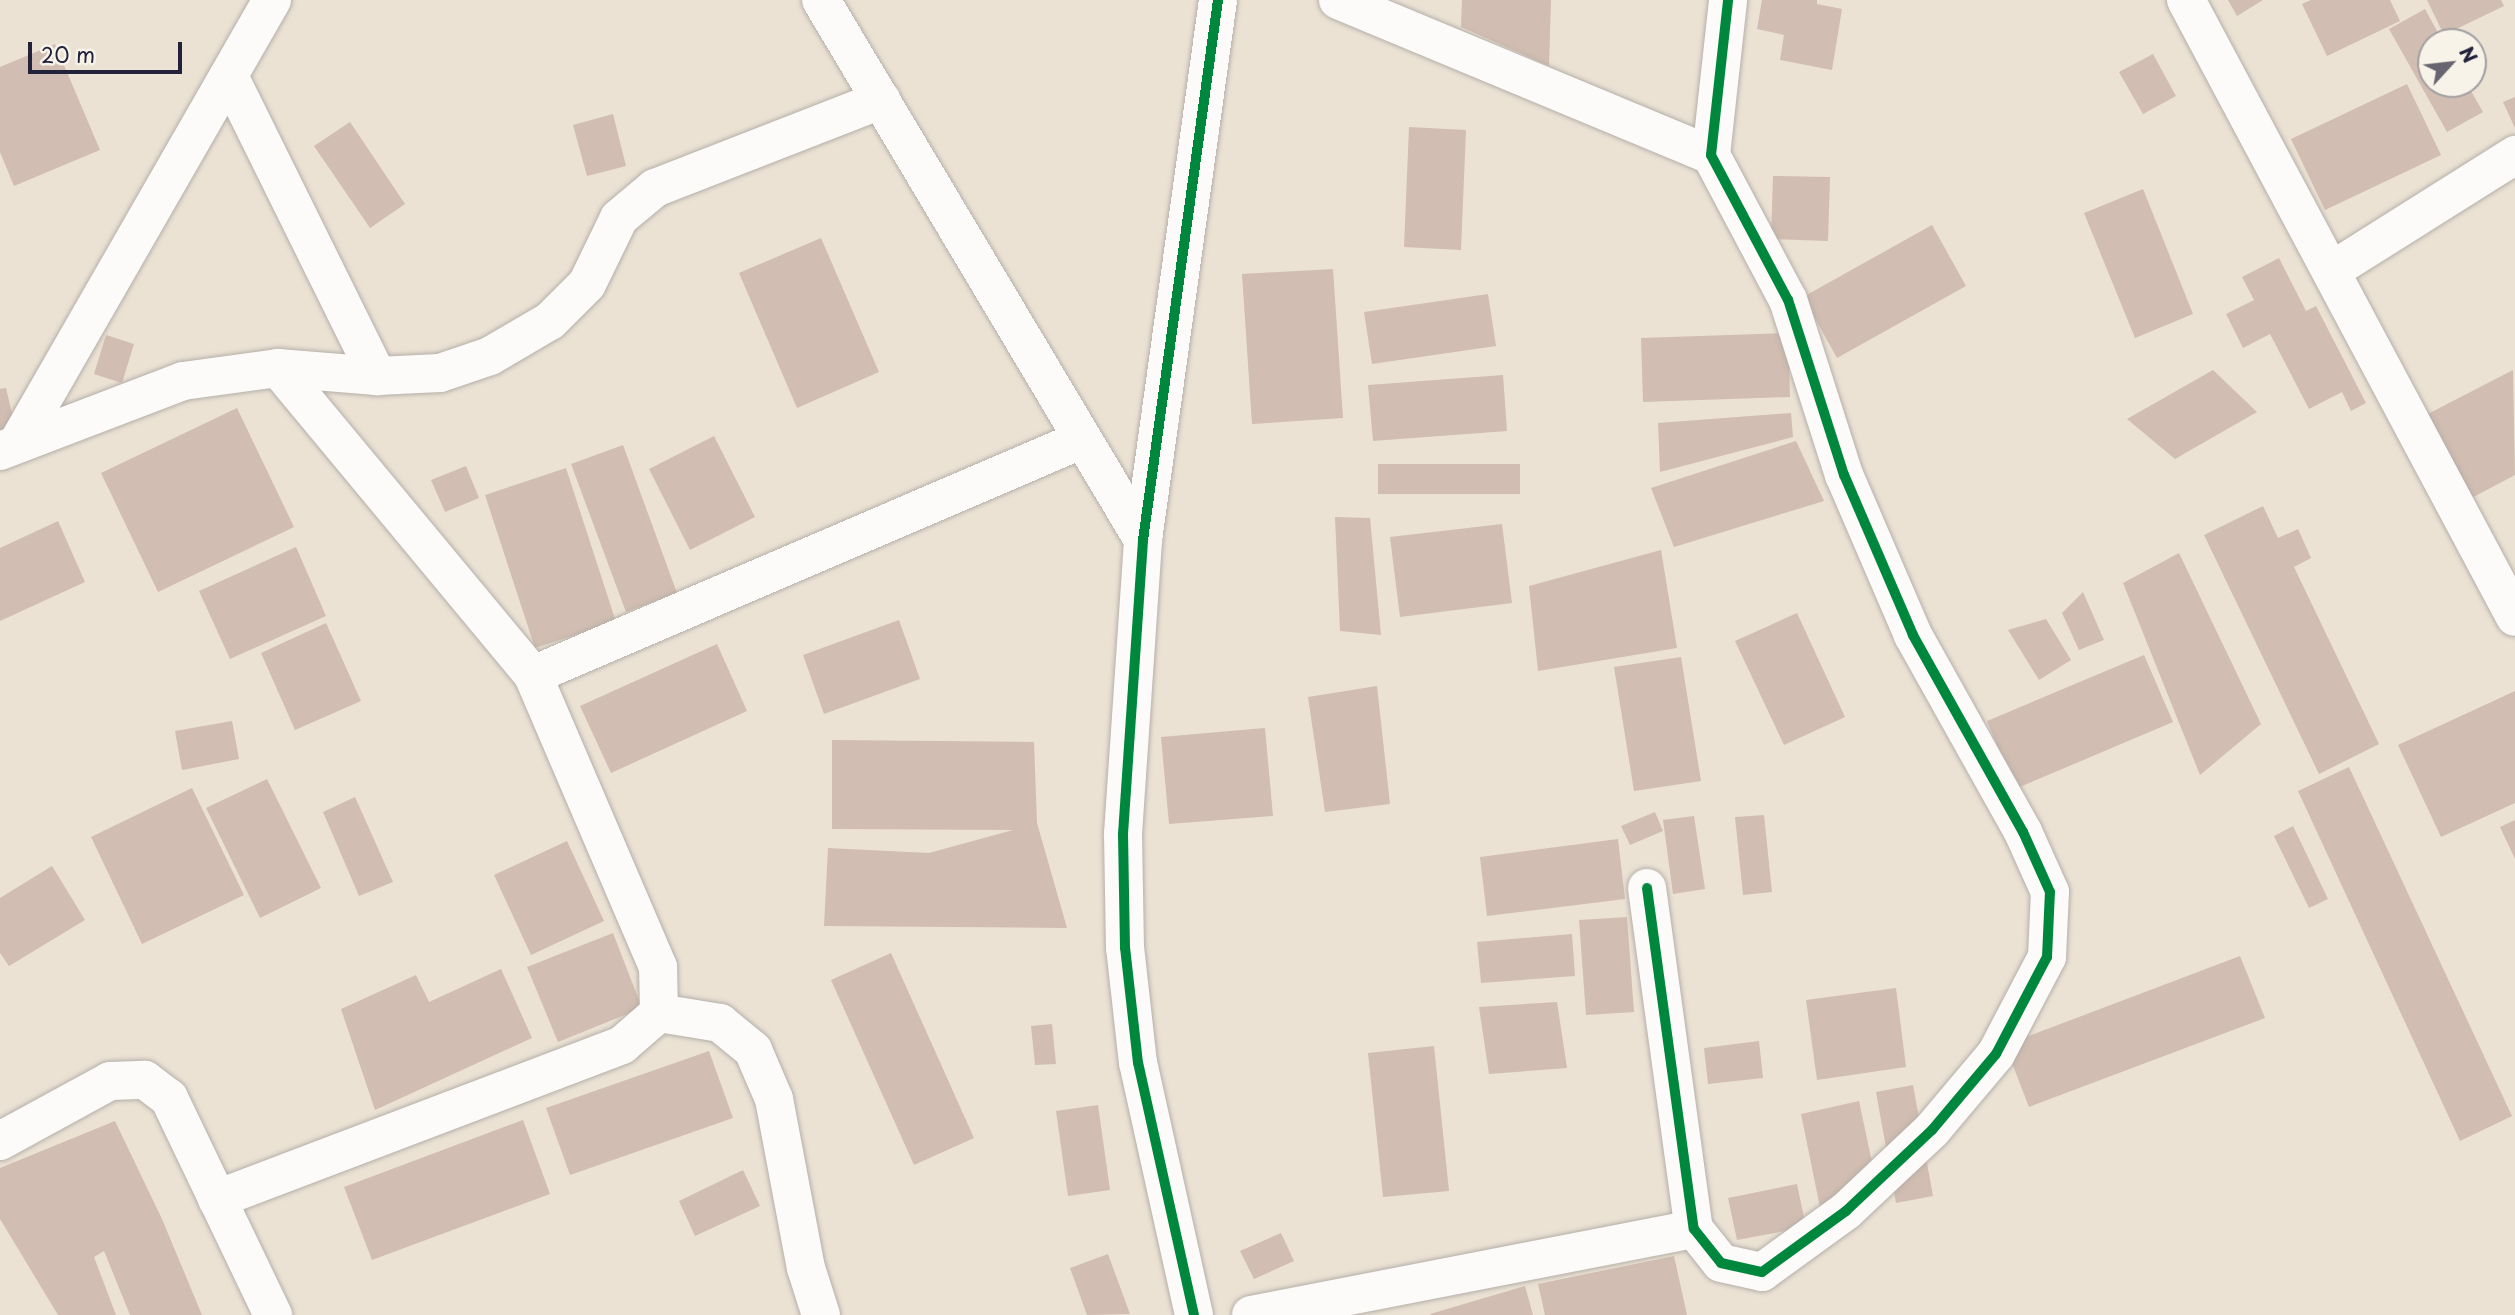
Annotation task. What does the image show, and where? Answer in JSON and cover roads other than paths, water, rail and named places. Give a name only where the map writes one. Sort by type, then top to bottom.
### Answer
[{"type":"street","points":[[9,448],[272,0]]},
{"type":"street","points":[[821,0],[1143,540]]},
{"type":"street","points":[[1194,1315],[1138,1063],[1125,948],[1123,834],[1143,540],[1218,0]]},
{"type":"street","points":[[1338,0],[1712,155]]},
{"type":"street","points":[[1647,888],[1695,1229],[1721,1264],[1762,1272],[1846,1210],[1913,1148],[1996,1054],[2047,957],[2050,892],[2023,832],[1913,635],[1844,475],[1788,300],[1712,155],[1728,0]]},
{"type":"street","points":[[2186,0],[2515,617]]},
{"type":"street","points":[[229,76],[377,376]]},
{"type":"street","points":[[9,448],[183,381],[278,368],[377,376],[440,373],[491,356],[550,321],[587,284],[619,218],[655,188],[881,100]]},
{"type":"street","points":[[2331,271],[2515,155]]},
{"type":"street","points":[[278,368],[533,675],[658,967],[659,1013]]},
{"type":"street","points":[[533,675],[1083,439]]},
{"type":"street","points":[[217,1199],[622,1045],[659,1013]]},
{"type":"street","points":[[659,1013],[720,1023],[753,1051],[774,1099],[806,1268],[821,1315]]},
{"type":"street","points":[[0,1141],[110,1081],[145,1080],[169,1098],[273,1315]]},
{"type":"street","points":[[1251,1315],[1695,1229]]}]
